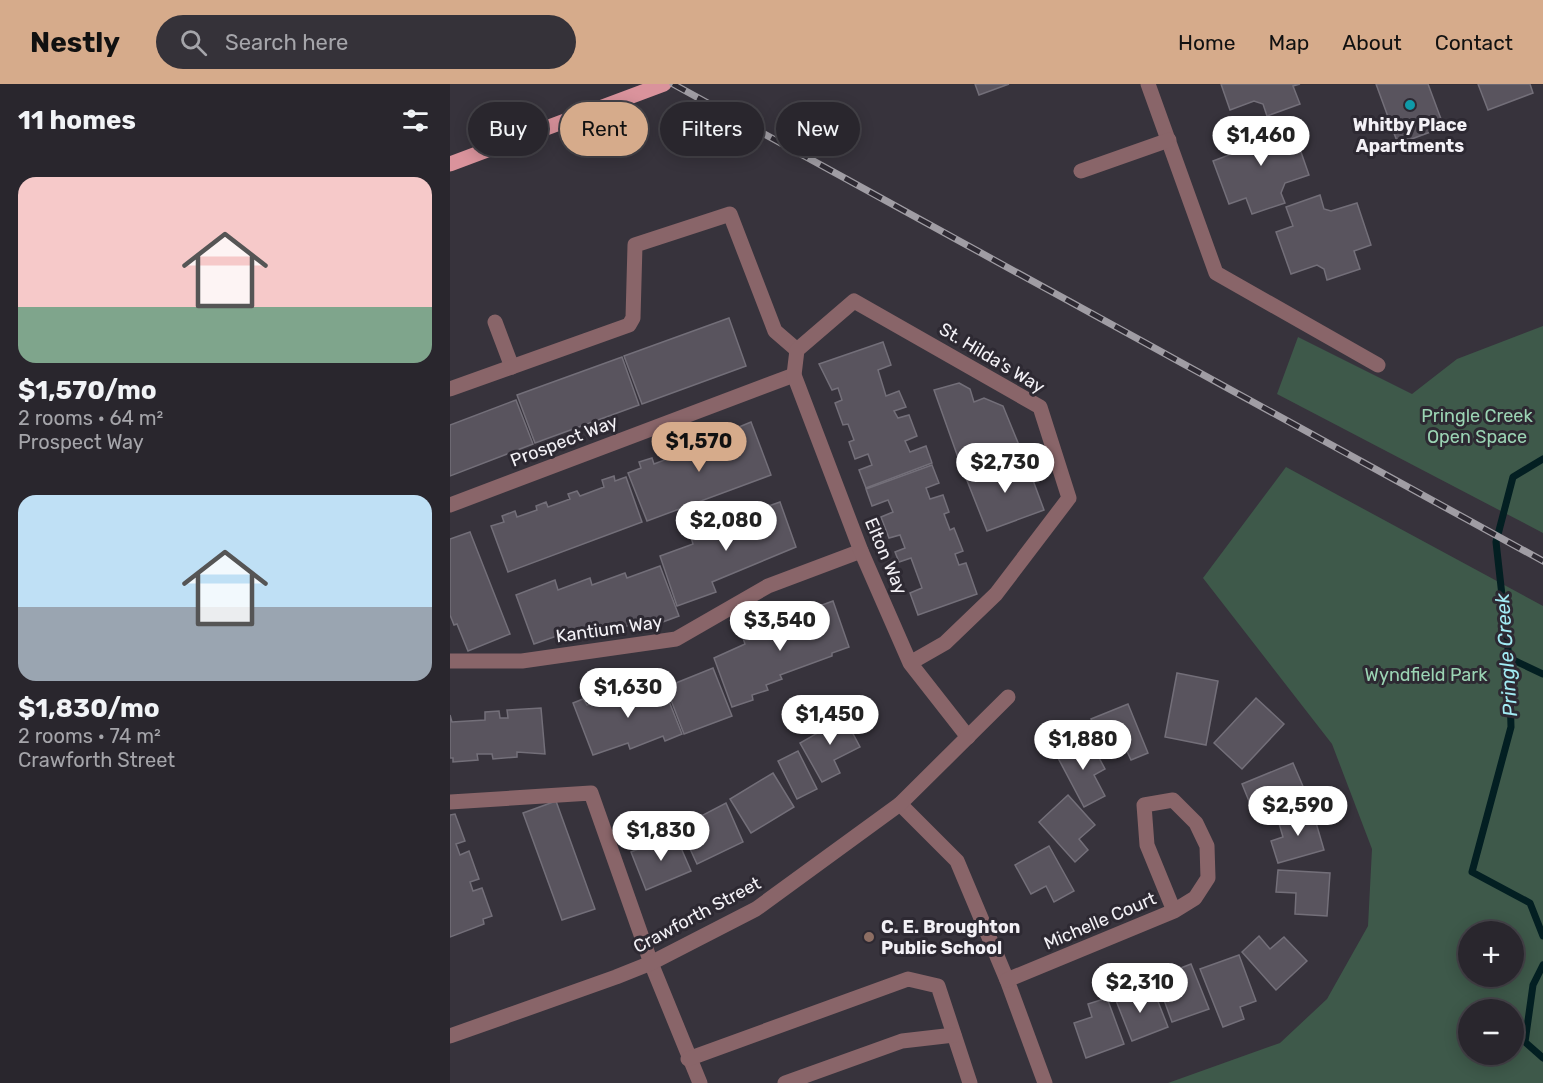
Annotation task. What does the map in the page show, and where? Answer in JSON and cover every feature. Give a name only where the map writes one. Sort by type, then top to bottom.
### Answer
[{"type":"main road","points":[[450,164],[664,84]]},
{"type":"street","points":[[1148,84],[1216,273],[1378,365]]},
{"type":"street","points":[[1081,171],[1169,140]]},
{"type":"street","points":[[450,389],[629,325],[633,318],[635,245],[730,214],[775,331],[797,350],[794,375]]},
{"type":"street","name":"St. Hilda's Way","points":[[797,350],[855,301],[1040,407],[1069,498],[996,594],[945,643],[910,663]]},
{"type":"street","points":[[495,322],[512,367]]},
{"type":"street","name":"Prospect Way","points":[[450,505],[794,375]]},
{"type":"street","name":"Elton Way","points":[[794,375],[861,551],[910,663],[968,737]]},
{"type":"street","name":"Kantium Way","points":[[450,661],[522,661],[676,639],[768,586],[861,551]]},
{"type":"street","name":"Crawforth Street","points":[[450,1036],[651,963],[756,909],[900,804],[1008,697]]},
{"type":"street","points":[[450,802],[591,793],[651,963],[688,1059],[700,1083]]},
{"type":"street","name":"Michelle Court","points":[[1007,980],[1174,911],[1195,898],[1208,878],[1207,846],[1196,823],[1173,800],[1144,805],[1147,845],[1174,911]]},
{"type":"street","points":[[900,804],[957,861],[1007,980],[1045,1083]]},
{"type":"street","points":[[688,1059],[908,980],[938,986],[970,1083]]},
{"type":"street","points":[[785,1083],[902,1041],[954,1035]]},
{"type":"green space","name":"Pringle Creek Open Space","points":[[1543,326],[1543,533],[1277,394],[1298,337],[1412,394],[1457,359]]},
{"type":"green space","name":"Wyndfield Park","points":[[1286,467],[1543,606],[1543,1083],[1168,1083],[1280,1043],[1327,999],[1368,926],[1372,849],[1332,744],[1203,578]]},
{"type":"building","points":[[975,84],[1009,84],[979,95]]},
{"type":"building","points":[[1221,84],[1300,84],[1293,86],[1300,104],[1267,116],[1263,104],[1254,101],[1230,110]]},
{"type":"building","name":"Whitby Place Apartments","points":[[1376,84],[1428,84],[1444,127],[1398,144]]},
{"type":"building","points":[[1478,84],[1530,84],[1533,93],[1488,110]]},
{"type":"building","points":[[1269,120],[1275,138],[1294,132],[1309,175],[1285,183],[1281,193],[1285,203],[1252,214],[1246,198],[1229,204],[1213,161],[1237,152],[1241,145],[1236,132]]},
{"type":"building","points":[[1320,195],[1324,209],[1331,211],[1357,203],[1371,245],[1354,251],[1360,269],[1327,280],[1324,269],[1317,265],[1291,274],[1276,232],[1293,226],[1286,207]]},
{"type":"building","points":[[729,318],[746,366],[642,404],[624,356]]},
{"type":"building","points":[[883,342],[891,365],[878,370],[886,396],[899,391],[906,407],[894,411],[898,418],[909,415],[917,436],[905,441],[910,452],[926,446],[932,463],[866,488],[859,470],[872,465],[868,454],[855,459],[849,442],[854,440],[848,424],[843,425],[835,403],[842,400],[838,388],[832,390],[819,364]]},
{"type":"building","points":[[622,357],[639,405],[535,443],[517,395]]},
{"type":"building","points":[[959,383],[970,389],[974,402],[984,398],[1003,406],[1023,455],[965,477],[934,390]]},
{"type":"building","points":[[516,400],[533,444],[450,476],[450,425]]},
{"type":"building","points":[[751,422],[771,475],[647,521],[628,473],[641,468],[639,462],[652,458],[654,464],[675,456],[673,453],[683,449],[685,454],[707,445],[705,441],[715,437],[717,442],[741,433],[739,427]]},
{"type":"building","points":[[1024,456],[1044,510],[987,531],[966,478]]},
{"type":"building","points":[[932,465],[939,483],[926,488],[930,499],[943,495],[949,512],[944,514],[950,530],[954,528],[963,551],[955,554],[959,565],[966,563],[977,594],[918,615],[910,593],[922,588],[911,558],[899,562],[895,552],[905,548],[900,535],[889,538],[881,517],[893,512],[888,500],[872,506],[866,489]]},
{"type":"building","points":[[614,476],[615,481],[626,477],[642,522],[508,572],[491,526],[504,522],[502,516],[515,511],[517,517],[537,510],[536,506],[546,502],[548,507],[570,499],[568,494],[577,491],[580,496],[604,487],[602,480]]},
{"type":"building","points":[[780,502],[796,547],[712,582],[716,592],[677,606],[660,556],[693,544],[690,534]]},
{"type":"building","points":[[470,532],[510,634],[468,651],[457,624],[454,625],[450,615],[450,539]]},
{"type":"building","points":[[660,566],[679,616],[641,630],[638,622],[604,634],[601,627],[581,634],[582,637],[571,642],[568,632],[534,644],[516,595],[555,580],[558,590],[590,578],[592,585],[625,573],[627,578]]},
{"type":"building","points":[[833,601],[849,647],[832,653],[832,656],[780,675],[782,679],[766,685],[768,690],[752,695],[753,700],[732,707],[714,658],[745,644],[743,638],[761,632],[759,628]]},
{"type":"building","points":[[713,668],[732,716],[684,734],[666,687]]},
{"type":"building","points":[[1177,673],[1218,681],[1206,745],[1165,737]]},
{"type":"building","points":[[646,682],[648,686],[654,684],[656,689],[663,686],[682,734],[665,741],[663,736],[630,749],[628,743],[593,755],[573,703],[583,699],[587,705],[603,698],[601,692],[610,688],[615,697],[637,691],[637,685]]},
{"type":"building","points":[[1256,698],[1284,724],[1242,769],[1214,743]]},
{"type":"building","points":[[1128,704],[1148,753],[1131,760],[1125,747],[1106,754],[1091,719]]},
{"type":"building","points":[[541,708],[545,754],[517,752],[517,757],[493,759],[492,754],[477,754],[478,760],[453,762],[453,758],[450,758],[450,715],[452,722],[485,720],[485,712],[499,711],[500,718],[508,718],[507,710]]},
{"type":"building","points":[[842,713],[860,747],[834,760],[840,773],[822,782],[800,743],[823,730],[820,724]]},
{"type":"building","points":[[1089,739],[1105,769],[1094,775],[1105,796],[1084,807],[1057,756]]},
{"type":"building","points":[[798,751],[817,789],[797,799],[778,761]]},
{"type":"building","points":[[1293,763],[1308,798],[1273,813],[1265,795],[1249,801],[1242,784]]},
{"type":"building","points":[[773,773],[794,807],[751,833],[730,799]]},
{"type":"building","points":[[1068,795],[1095,825],[1079,839],[1088,850],[1075,862],[1039,822]]},
{"type":"building","points":[[556,801],[595,909],[562,920],[523,813]]},
{"type":"building","points":[[726,803],[743,842],[697,864],[680,827]]},
{"type":"building","points":[[1312,809],[1324,850],[1278,863],[1271,841],[1283,837],[1278,820]]},
{"type":"building","points":[[455,814],[465,841],[456,844],[460,855],[469,851],[479,879],[470,882],[473,891],[482,888],[492,916],[483,919],[484,924],[450,937],[450,815]]},
{"type":"building","points":[[675,834],[691,871],[646,890],[631,852]]},
{"type":"building","points":[[1049,846],[1074,891],[1054,902],[1046,886],[1031,894],[1015,865]]},
{"type":"building","points":[[1278,870],[1330,873],[1327,916],[1295,914],[1296,893],[1276,892]]},
{"type":"building","points":[[1259,936],[1270,949],[1284,937],[1307,961],[1276,990],[1242,952]]},
{"type":"building","points":[[1239,955],[1256,1001],[1240,1007],[1244,1019],[1223,1027],[1200,969]]},
{"type":"building","points":[[1191,964],[1209,1009],[1172,1022],[1160,989],[1177,983],[1173,971]]},
{"type":"building","points":[[1131,986],[1137,1001],[1155,994],[1168,1027],[1132,1041],[1113,993]]},
{"type":"building","points":[[1107,998],[1124,1044],[1086,1058],[1074,1023],[1092,1017],[1088,1004]]},
{"type":"waterway","name":"Pringle Creek","points":[[1543,459],[1513,477],[1496,542],[1509,658],[1511,727],[1472,872],[1530,903],[1543,936]]},
{"type":"waterway","points":[[1509,658],[1543,674]]},
{"type":"waterway","name":"Pringle Creek","points":[[1543,965],[1533,985],[1525,1042],[1543,1058]]},
{"type":"railway","points":[[673,84],[1543,561]]},
{"type":"place","name":"Whitby Place Apartments","points":[[1410,105]]},
{"type":"place","name":"C. E. Broughton Public School","points":[[869,937]]}]
